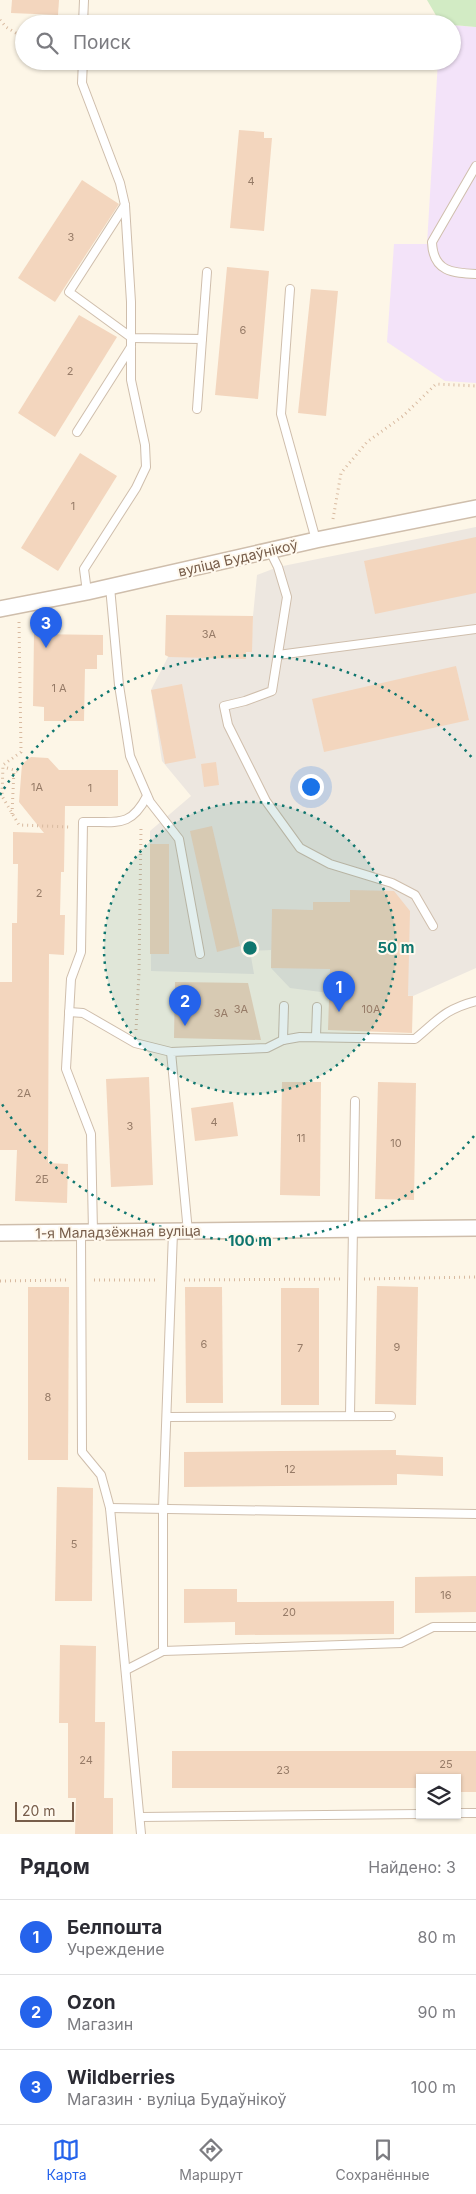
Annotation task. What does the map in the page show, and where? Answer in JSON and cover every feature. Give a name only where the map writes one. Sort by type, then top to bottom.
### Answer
[{"type":"street","name":"вуліца Будаўнікоў","points":[[0,609],[87,592],[270,551],[315,536],[476,508]]},
{"type":"street","name":"1-я Маладзёжная вуліца","points":[[0,1233],[476,1228]]},
{"type":"lane","points":[[84,0],[84,15]]},
{"type":"lane","points":[[83,70],[82,83],[120,183],[125,205],[132,342],[131,380],[145,445],[146,467],[136,488],[84,569],[87,592]]},
{"type":"lane","points":[[476,166],[432,242],[432,250],[443,268],[449,272],[476,274]]},
{"type":"lane","points":[[125,205],[69,292],[132,342],[202,339]]},
{"type":"lane","points":[[197,409],[207,272]]},
{"type":"lane","points":[[290,289],[281,414],[315,536]]},
{"type":"lane","points":[[77,432],[132,342]]},
{"type":"lane","points":[[270,551],[278,567],[287,598],[272,691],[224,706],[228,725],[266,801],[300,848],[330,864],[392,883],[414,895],[432,926]]},
{"type":"lane","points":[[110,587],[125,729],[130,756],[147,796],[159,815],[179,839],[200,954]]},
{"type":"lane","points":[[278,656],[476,629]]},
{"type":"lane","points":[[141,1834],[141,1817],[110,1508],[101,1475],[82,1452],[81,1280],[87,1232],[91,1134],[66,1069],[71,979],[81,952],[84,822],[126,821],[141,808],[147,796]]},
{"type":"lane","points":[[69,1012],[83,1013],[135,1043],[171,1052],[267,1048],[283,1040],[316,1036],[415,1039],[445,1013],[457,1006],[476,1001]]},
{"type":"lane","points":[[283,1040],[284,1006]]},
{"type":"lane","points":[[316,1036],[317,1008]]},
{"type":"lane","points":[[171,1052],[188,1232]]},
{"type":"lane","points":[[350,1416],[355,1101]]},
{"type":"lane","points":[[163,1651],[163,1509],[168,1417],[173,1232]]},
{"type":"lane","points":[[168,1417],[391,1416]]},
{"type":"lane","points":[[110,1508],[476,1514]]},
{"type":"lane","points":[[126,1670],[163,1651],[401,1643],[433,1627],[476,1627]]},
{"type":"lane","points":[[461,1814],[476,1813]]},
{"type":"lane","points":[[141,1817],[416,1814]]},
{"type":"path","points":[[0,20],[6,27],[15,32]]},
{"type":"path","points":[[315,536],[330,528],[341,473],[367,442],[403,416],[436,384],[476,386]]},
{"type":"path","points":[[19,606],[21,752],[4,765],[2,796],[19,825],[73,827]]},
{"type":"path","points":[[7,768],[21,772]]},
{"type":"path","points":[[12,815],[14,769]]},
{"type":"path","points":[[135,1043],[139,989],[141,808]]},
{"type":"path","points":[[0,1281],[476,1278]]},
{"type":"shaded area","points":[[461,26],[476,27],[476,383],[445,381],[387,342],[394,244],[427,244],[437,70],[461,70]]},
{"type":"shaded area","points":[[476,527],[476,968],[413,996],[329,993],[290,988],[271,968],[271,950],[250,951],[254,974],[151,971],[150,831],[191,796],[162,761],[151,690],[169,655],[251,652],[257,575],[278,567]]},
{"type":"green space","points":[[427,0],[476,0],[476,27],[461,26],[461,15],[436,15]]},
{"type":"building","points":[[12,0],[59,0],[58,15],[11,13]]},
{"type":"building","points":[[239,130],[264,132],[264,138],[272,138],[264,231],[230,228]]},
{"type":"building","points":[[82,180],[119,204],[55,302],[18,278]]},
{"type":"building","points":[[227,267],[269,271],[258,399],[215,395]]},
{"type":"building","points":[[311,289],[338,291],[326,416],[298,413]]},
{"type":"building","points":[[79,315],[117,337],[55,437],[18,413]]},
{"type":"building","points":[[80,453],[117,476],[58,571],[21,548]]},
{"type":"building","points":[[476,537],[476,593],[375,614],[364,561]]},
{"type":"building","points":[[166,615],[253,616],[252,652],[246,652],[246,659],[169,657],[165,655]]},
{"type":"building","points":[[34,634],[103,635],[103,655],[97,655],[97,669],[85,669],[84,721],[44,721],[44,707],[33,706]]},
{"type":"building","points":[[456,666],[469,720],[324,752],[312,699]]},
{"type":"building","points":[[182,684],[196,758],[165,764],[151,690]]},
{"type":"building","points":[[31,757],[48,758],[59,770],[118,770],[118,806],[65,806],[64,872],[61,872],[60,915],[65,915],[64,955],[49,954],[48,1163],[68,1164],[67,1203],[15,1201],[17,1150],[0,1150],[0,982],[12,982],[12,923],[17,923],[18,864],[13,864],[13,832],[44,833],[19,802],[22,764]]},
{"type":"building","points":[[216,762],[219,785],[204,787],[201,764]]},
{"type":"building","points":[[212,826],[240,946],[217,952],[190,831]]},
{"type":"building","points":[[150,844],[169,844],[169,954],[150,954]]},
{"type":"building","points":[[350,890],[394,891],[410,911],[408,996],[413,996],[412,1033],[328,1030],[330,969],[271,968],[272,909],[313,910],[313,902],[350,902]]},
{"type":"building","points":[[175,982],[248,983],[261,1040],[174,1038]]},
{"type":"building","points":[[149,1077],[153,1185],[111,1187],[106,1079]]},
{"type":"building","points":[[282,1082],[321,1082],[320,1196],[280,1195]]},
{"type":"building","points":[[378,1082],[416,1083],[414,1200],[375,1199]]},
{"type":"building","points":[[233,1102],[238,1136],[195,1141],[191,1108]]},
{"type":"building","points":[[377,1286],[418,1287],[416,1405],[375,1404]]},
{"type":"building","points":[[28,1287],[69,1287],[68,1460],[28,1460]]},
{"type":"building","points":[[185,1287],[222,1287],[223,1403],[186,1403]]},
{"type":"building","points":[[281,1288],[319,1288],[319,1405],[281,1405]]},
{"type":"building","points":[[396,1450],[396,1455],[443,1457],[443,1476],[397,1474],[397,1485],[184,1487],[184,1452]]},
{"type":"building","points":[[57,1487],[93,1488],[92,1601],[55,1601]]},
{"type":"building","points":[[476,1576],[476,1612],[415,1613],[415,1577]]},
{"type":"building","points":[[184,1589],[237,1589],[237,1602],[394,1601],[394,1634],[235,1635],[235,1622],[184,1623]]},
{"type":"building","points":[[60,1645],[96,1646],[95,1722],[105,1722],[104,1798],[113,1798],[113,1834],[75,1834],[76,1798],[68,1798],[68,1723],[59,1723]]},
{"type":"building","points":[[172,1751],[476,1751],[476,1792],[461,1792],[461,1774],[416,1774],[416,1788],[172,1788]]},
{"type":"place","name":"Wildberries","points":[[46,648]]},
{"type":"place","name":"Белпошта","points":[[339,1012]]},
{"type":"place","name":"Ozon","points":[[185,1026]]}]
